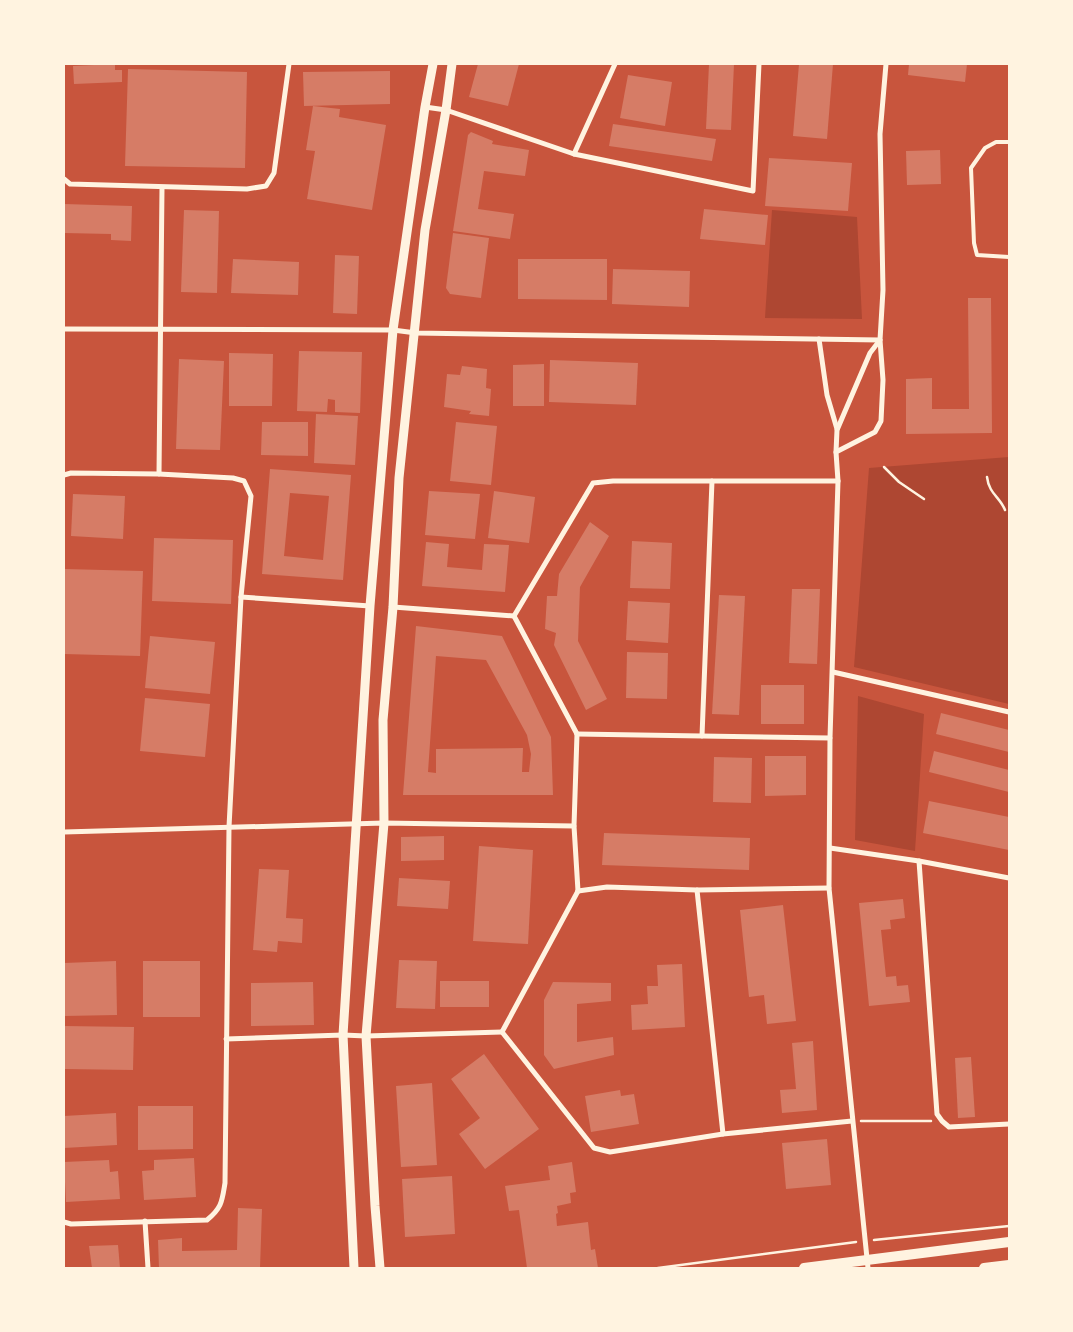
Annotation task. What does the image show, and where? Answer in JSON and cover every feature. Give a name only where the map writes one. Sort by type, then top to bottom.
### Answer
[{"type":"main road","points":[[804,1268],[867,1264],[1009,1242]]},
{"type":"main road","points":[[984,1268],[1009,1265]]},
{"type":"street","points":[[64,179],[70,184],[162,188],[247,189],[266,186],[274,173],[289,64]]},
{"type":"street","points":[[354,1268],[343,1035],[370,606],[393,330],[425,107],[433,64]]},
{"type":"street","points":[[380,1268],[366,1036],[384,823],[383,720],[393,607],[399,478],[416,332],[425,230],[446,110],[450,64]]},
{"type":"street","points":[[574,154],[615,64]]},
{"type":"street","points":[[425,107],[446,110],[574,154],[753,191],[759,64]]},
{"type":"street","points":[[836,452],[875,432],[881,422],[883,380],[880,340],[883,290],[880,134],[886,64]]},
{"type":"street","points":[[160,474],[162,188]]},
{"type":"street","points":[[64,328],[393,330],[416,332],[880,340]]},
{"type":"street","points":[[819,339],[827,396],[837,430],[838,481],[834,672],[830,738],[829,888],[867,1264]]},
{"type":"street","points":[[837,430],[870,352],[880,340]]},
{"type":"street","points":[[64,475],[71,473],[160,474],[227,477],[244,480],[251,496],[241,597],[228,827],[225,1183],[222,1203],[216,1213],[207,1220],[71,1224],[64,1222]]},
{"type":"street","points":[[514,616],[593,483],[613,481],[838,481]]},
{"type":"street","points":[[702,736],[712,481]]},
{"type":"street","points":[[241,597],[370,606]]},
{"type":"street","points":[[393,607],[514,616]]},
{"type":"street","points":[[502,1032],[578,891],[574,826],[578,734],[514,616]]},
{"type":"street","points":[[834,672],[1009,712]]},
{"type":"street","points":[[578,734],[830,738]]},
{"type":"street","points":[[64,832],[384,823],[574,826]]},
{"type":"street","points":[[830,848],[918,861],[1009,878]]},
{"type":"street","points":[[918,861],[938,1114],[949,1127],[955,1128],[1009,1124]]},
{"type":"street","points":[[578,891],[608,887],[697,890],[829,888]]},
{"type":"street","points":[[697,890],[723,1134]]},
{"type":"street","points":[[226,1039],[502,1032]]},
{"type":"street","points":[[502,1032],[594,1148],[610,1152],[723,1134],[852,1121]]},
{"type":"street","points":[[145,1221],[148,1268]]},
{"type":"lane","points":[[1009,142],[996,142],[985,148],[971,168],[974,243],[977,255],[1009,257]]},
{"type":"path","points":[[884,467],[899,482],[924,499]]},
{"type":"path","points":[[987,477],[992,492],[1005,510]]},
{"type":"path","points":[[852,1121],[942,1121]]},
{"type":"path","points":[[658,1268],[864,1241],[1009,1226]]},
{"type":"shaded area","points":[[772,210],[857,217],[862,319],[765,318]]},
{"type":"shaded area","points":[[1009,457],[1009,704],[854,667],[869,468]]},
{"type":"shaded area","points":[[858,696],[924,714],[915,851],[855,840]]},
{"type":"building","points":[[115,64],[115,70],[122,70],[122,82],[74,84],[73,66]]},
{"type":"building","points":[[478,64],[519,64],[508,106],[469,97]]},
{"type":"building","points":[[709,64],[734,64],[731,130],[706,129]]},
{"type":"building","points":[[799,64],[833,64],[827,139],[793,136]]},
{"type":"building","points":[[909,64],[967,64],[965,82],[908,75]]},
{"type":"building","points":[[128,69],[247,72],[245,168],[125,166]]},
{"type":"building","points":[[390,71],[390,104],[304,106],[303,72]]},
{"type":"building","points":[[628,75],[672,82],[665,126],[620,118]]},
{"type":"building","points":[[313,106],[340,109],[339,117],[386,125],[372,210],[307,199],[315,151],[306,150]]},
{"type":"building","points":[[613,124],[716,139],[712,161],[609,146]]},
{"type":"building","points":[[471,132],[493,141],[492,144],[529,150],[525,176],[484,171],[478,209],[514,214],[510,239],[453,231],[468,135]]},
{"type":"building","points":[[940,150],[941,184],[907,185],[906,151]]},
{"type":"building","points":[[769,158],[852,163],[848,211],[765,206]]},
{"type":"building","points":[[64,204],[132,206],[131,241],[111,240],[111,234],[64,233]]},
{"type":"building","points":[[704,209],[768,215],[765,245],[700,239]]},
{"type":"building","points":[[184,210],[219,211],[217,293],[181,292]]},
{"type":"building","points":[[453,233],[489,238],[481,298],[450,294],[446,288]]},
{"type":"building","points":[[335,255],[359,256],[357,314],[333,313]]},
{"type":"building","points":[[233,259],[299,262],[298,295],[231,293]]},
{"type":"building","points":[[518,259],[607,259],[607,300],[518,299]]},
{"type":"building","points":[[613,269],[690,271],[689,307],[612,304]]},
{"type":"building","points":[[968,298],[991,298],[992,433],[906,434],[906,379],[932,378],[932,409],[969,409]]},
{"type":"building","points":[[299,351],[362,352],[360,413],[335,412],[335,400],[328,399],[327,412],[297,411]]},
{"type":"building","points":[[229,353],[273,354],[272,406],[229,406]]},
{"type":"building","points":[[179,359],[224,361],[220,450],[176,449]]},
{"type":"building","points":[[550,360],[638,363],[636,405],[549,402]]},
{"type":"building","points":[[544,364],[544,406],[513,406],[513,365]]},
{"type":"building","points":[[462,366],[487,369],[486,388],[491,389],[489,416],[469,414],[471,411],[444,407],[447,374],[460,375]]},
{"type":"building","points":[[316,414],[358,416],[355,465],[314,463]]},
{"type":"building","points":[[262,422],[308,422],[308,456],[261,455]]},
{"type":"building","points":[[456,422],[497,426],[491,485],[450,481]]},
{"type":"building","points":[[270,469],[351,475],[343,580],[262,574]],"holes":[[[290,493],[329,496],[323,560],[284,556]]]},
{"type":"building","points":[[429,491],[480,494],[475,539],[425,535]]},
{"type":"building","points":[[494,491],[535,497],[529,543],[488,538]]},
{"type":"building","points":[[73,494],[125,496],[123,539],[71,536]]},
{"type":"building","points":[[590,522],[609,536],[580,587],[578,641],[607,699],[586,710],[554,645],[556,633],[545,629],[547,596],[557,596],[559,574]]},
{"type":"building","points":[[154,538],[233,540],[231,604],[152,601]]},
{"type":"building","points":[[632,541],[672,543],[670,589],[630,588]]},
{"type":"building","points":[[426,542],[449,544],[447,567],[482,570],[484,544],[509,545],[505,592],[422,586]]},
{"type":"building","points":[[64,569],[143,571],[140,656],[64,654]]},
{"type":"building","points":[[792,589],[820,589],[817,664],[789,663]]},
{"type":"building","points":[[719,595],[745,596],[739,715],[712,714]]},
{"type":"building","points":[[628,601],[670,603],[668,643],[626,640]]},
{"type":"building","points":[[416,626],[502,636],[551,737],[553,795],[403,795]],"holes":[[[436,656],[486,660],[527,735],[531,754],[529,772],[522,772],[523,748],[436,749],[436,773],[428,772]]]},
{"type":"building","points":[[150,636],[215,642],[210,694],[145,688]]},
{"type":"building","points":[[627,652],[668,653],[667,699],[626,698]]},
{"type":"building","points":[[761,685],[804,685],[804,724],[761,724]]},
{"type":"building","points":[[145,698],[210,704],[205,757],[140,751]]},
{"type":"building","points":[[941,713],[1009,730],[1009,752],[936,734]]},
{"type":"building","points":[[934,751],[1009,770],[1009,792],[929,772]]},
{"type":"building","points":[[765,756],[806,756],[806,795],[765,796]]},
{"type":"building","points":[[714,757],[752,758],[751,803],[713,802]]},
{"type":"building","points":[[929,801],[1009,817],[1009,850],[923,833]]},
{"type":"building","points":[[604,833],[750,838],[749,870],[602,865]]},
{"type":"building","points":[[444,836],[444,860],[401,861],[401,837]]},
{"type":"building","points":[[479,846],[533,850],[528,944],[473,941]]},
{"type":"building","points":[[259,869],[289,870],[286,918],[303,919],[302,943],[278,941],[277,952],[253,950]]},
{"type":"building","points":[[399,878],[450,881],[448,909],[397,906]]},
{"type":"building","points":[[903,899],[905,918],[890,920],[891,929],[881,930],[886,977],[896,976],[897,986],[908,985],[910,1002],[869,1006],[859,903]]},
{"type":"building","points":[[783,905],[796,1021],[767,1024],[764,995],[749,997],[740,910]]},
{"type":"building","points":[[399,960],[437,961],[435,1009],[396,1008]]},
{"type":"building","points":[[116,961],[117,1015],[64,1016],[64,963]]},
{"type":"building","points":[[143,961],[200,961],[200,1017],[143,1017]]},
{"type":"building","points":[[682,964],[685,1027],[632,1030],[631,1005],[648,1004],[647,986],[658,986],[657,965]]},
{"type":"building","points":[[440,981],[489,981],[489,1007],[440,1007]]},
{"type":"building","points":[[313,982],[314,1025],[251,1026],[251,983]]},
{"type":"building","points":[[553,982],[611,983],[611,1001],[577,1004],[577,1042],[613,1037],[614,1055],[554,1069],[544,1055],[544,1000]]},
{"type":"building","points":[[64,1026],[134,1027],[133,1070],[64,1069]]},
{"type":"building","points":[[813,1041],[817,1110],[782,1113],[780,1090],[796,1089],[792,1043]]},
{"type":"building","points":[[484,1054],[539,1129],[485,1169],[459,1134],[480,1118],[451,1079]]},
{"type":"building","points":[[971,1057],[975,1117],[958,1118],[955,1058]]},
{"type":"building","points":[[432,1083],[437,1165],[401,1167],[396,1086]]},
{"type":"building","points":[[620,1090],[621,1096],[634,1094],[639,1124],[591,1132],[585,1096]]},
{"type":"building","points":[[138,1106],[193,1106],[193,1149],[138,1150]]},
{"type":"building","points":[[116,1113],[117,1145],[64,1148],[64,1116]]},
{"type":"building","points":[[827,1139],[831,1185],[786,1189],[782,1143]]},
{"type":"building","points":[[194,1158],[196,1197],[144,1200],[142,1171],[154,1170],[154,1160]]},
{"type":"building","points":[[109,1160],[110,1172],[118,1171],[120,1199],[66,1202],[64,1162]]},
{"type":"building","points":[[572,1162],[576,1192],[570,1193],[571,1203],[557,1206],[557,1226],[588,1222],[591,1250],[595,1249],[598,1268],[527,1268],[519,1210],[509,1211],[505,1186],[550,1180],[548,1166]]},
{"type":"building","points":[[452,1176],[455,1234],[405,1237],[402,1179]]},
{"type":"building","points":[[238,1208],[262,1209],[260,1268],[159,1268],[158,1240],[182,1238],[182,1251],[237,1250]]},
{"type":"building","points":[[118,1245],[120,1268],[92,1268],[89,1246]]}]
